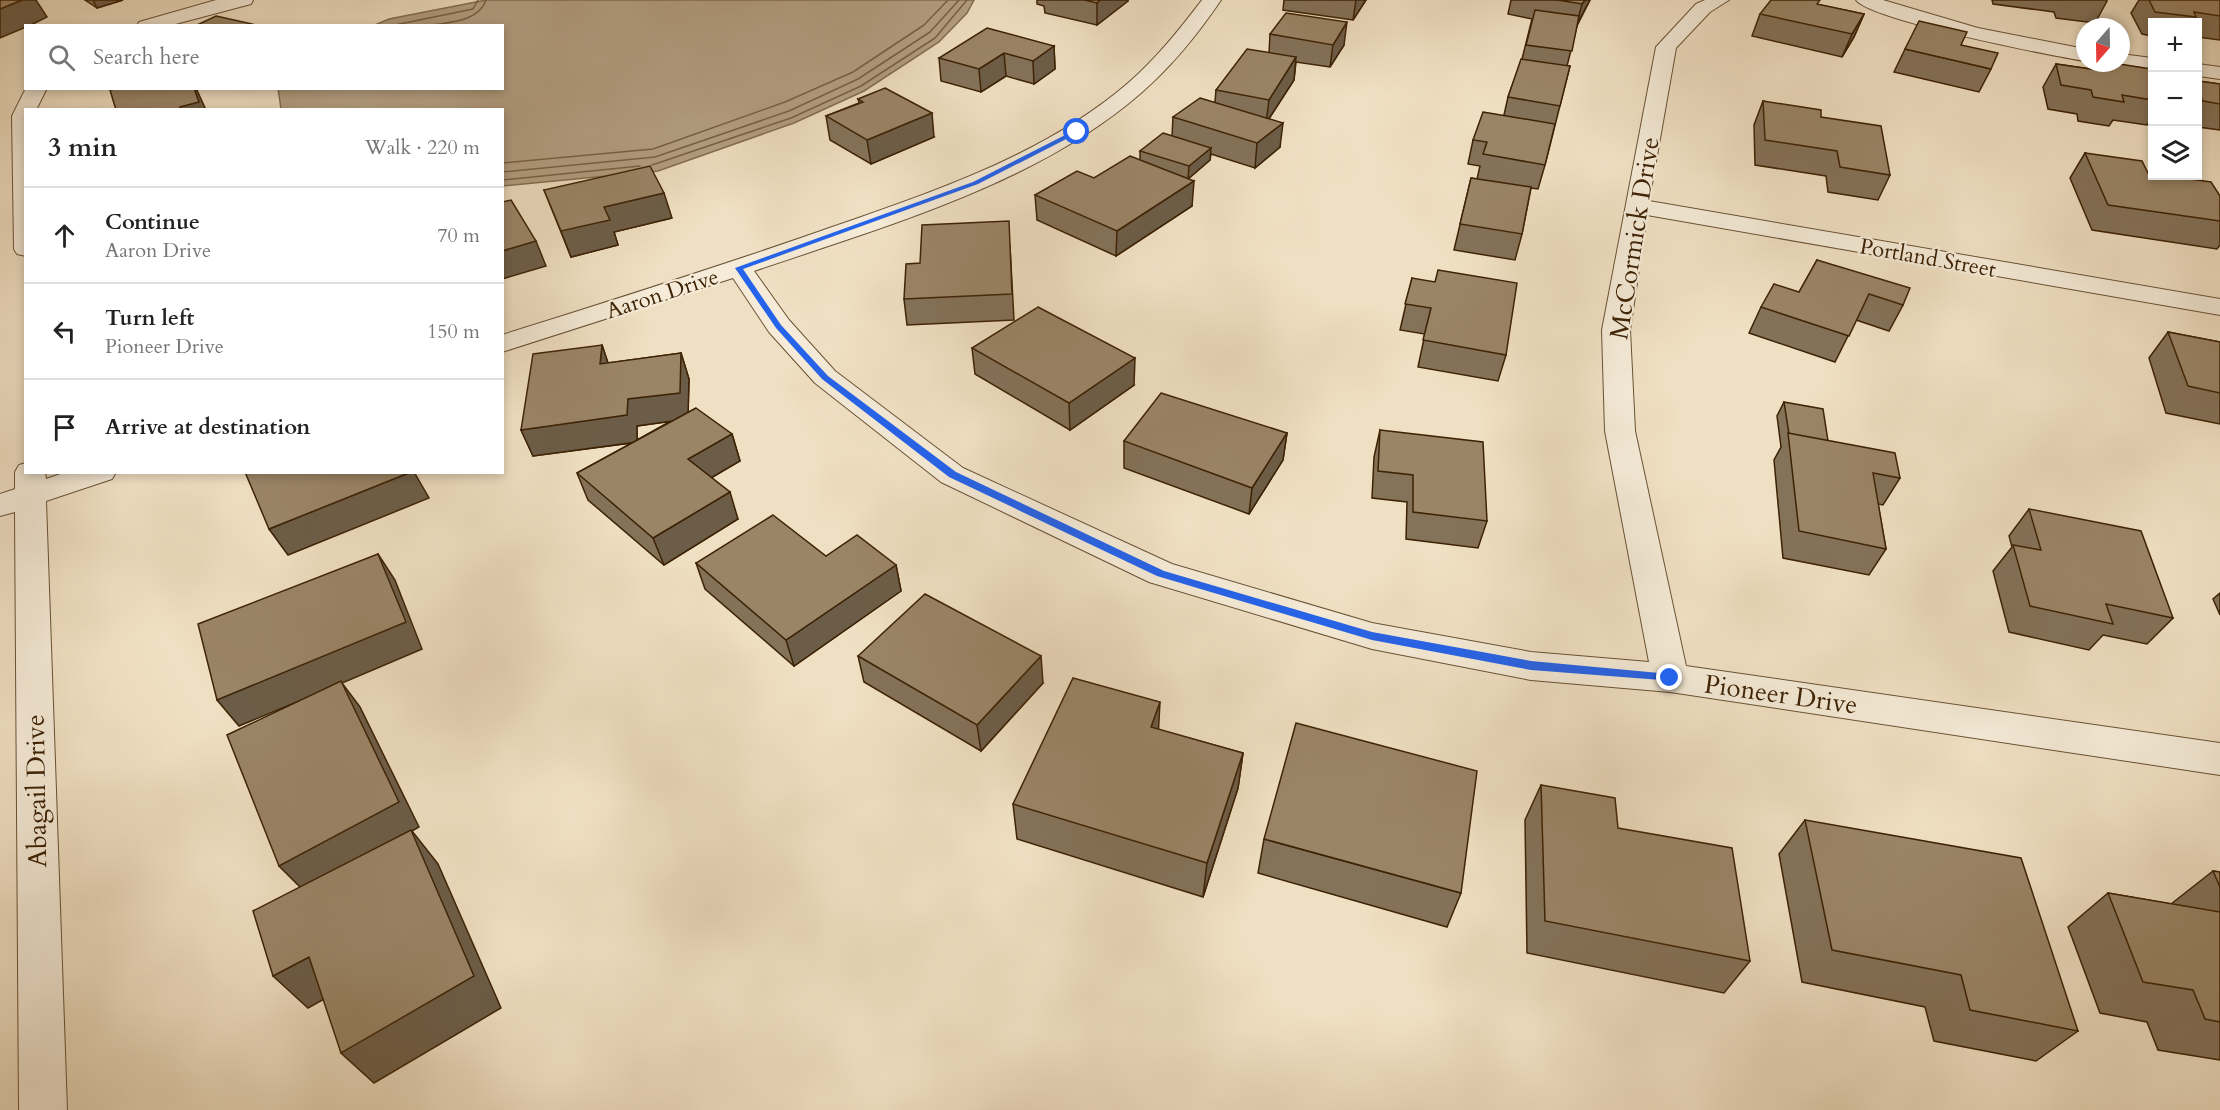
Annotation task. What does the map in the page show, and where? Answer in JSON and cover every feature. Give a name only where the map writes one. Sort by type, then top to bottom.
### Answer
[{"type":"street","points":[[153,24],[209,7],[244,0]]},
{"type":"street","name":"Aaron Drive","points":[[504,343],[739,268],[975,183],[1077,132],[1152,73],[1212,0]]},
{"type":"street","name":"McCormick Drive","points":[[1670,678],[1620,431],[1616,330],[1636,206],[1666,47],[1703,8],[1720,0]]},
{"type":"street","points":[[1865,0],[1920,19],[1981,35],[2076,53]]},
{"type":"street","points":[[2130,61],[2148,63]]},
{"type":"street","points":[[2202,71],[2220,73]]},
{"type":"street","points":[[26,108],[35,90]]},
{"type":"street","points":[[24,114],[24,160]]},
{"type":"street","name":"Portland Street","points":[[1636,206],[2220,307]]},
{"type":"street","name":"Pioneer Drive","points":[[739,268],[778,326],[825,377],[952,475],[1161,573],[1372,636],[1531,666],[1670,678],[2220,759]]},
{"type":"street","points":[[20,491],[92,474]]},
{"type":"street","name":"Abagail Drive","points":[[20,491],[43,1110]]},
{"type":"water","points":[[486,0],[974,0],[967,13],[939,42],[864,91],[794,123],[658,171],[504,186],[504,108],[281,108],[278,90],[504,90],[504,24],[377,24],[389,19]]},
{"type":"building","points":[[0,0],[22,0],[0,9]]},
{"type":"building","points":[[1084,0],[1100,0],[1097,3]]},
{"type":"building","points":[[1558,0],[1585,0],[1582,4]]},
{"type":"building","points":[[1771,0],[1820,0],[1817,4],[1864,14],[1852,34],[1760,14]]},
{"type":"building","points":[[2149,0],[2220,0],[2220,16],[2194,12],[2196,17],[2155,12]]},
{"type":"building","points":[[1535,10],[1579,16],[1572,51],[1526,45]]},
{"type":"building","points":[[1286,13],[1347,22],[1333,45],[1270,34]]},
{"type":"building","points":[[216,16],[252,24],[199,24]]},
{"type":"building","points":[[1919,21],[1967,32],[1961,45],[1998,53],[1991,69],[1905,49]]},
{"type":"building","points":[[987,28],[1054,46],[1033,61],[1004,53],[979,69],[939,58]]},
{"type":"building","points":[[1247,49],[1296,57],[1269,100],[1216,90]]},
{"type":"building","points":[[1521,59],[1570,66],[1560,106],[1508,97]]},
{"type":"building","points":[[2056,64],[2076,67],[2076,72],[2130,72],[2130,66],[2148,69],[2148,99],[2122,95],[2124,102],[2093,97],[2091,90],[2061,85]]},
{"type":"building","points":[[2202,82],[2220,84],[2220,104],[2203,101]]},
{"type":"building","points":[[885,88],[932,113],[867,140],[826,116],[863,102],[858,99]]},
{"type":"building","points":[[110,90],[195,90],[199,102],[180,108],[115,108]]},
{"type":"building","points":[[1200,98],[1283,123],[1257,143],[1173,117]]},
{"type":"building","points":[[1763,101],[1821,110],[1821,117],[1881,126],[1890,175],[1840,167],[1837,151],[1765,140]]},
{"type":"building","points":[[1483,112],[1555,124],[1545,165],[1483,154],[1487,142],[1473,140]]},
{"type":"building","points":[[1163,133],[1211,148],[1189,166],[1140,151]]},
{"type":"building","points":[[2085,153],[2142,161],[2148,173],[2148,180],[2211,182],[2220,196],[2220,221],[2108,205]]},
{"type":"building","points":[[1130,156],[1194,181],[1117,231],[1035,195],[1077,171],[1094,178]]},
{"type":"building","points":[[650,166],[664,193],[604,207],[610,220],[561,231],[544,190]]},
{"type":"building","points":[[1471,178],[1531,187],[1522,234],[1460,224]]},
{"type":"building","points":[[511,200],[536,241],[504,250],[504,202]]},
{"type":"building","points":[[1009,221],[1012,294],[904,299],[906,264],[920,263],[922,225]]},
{"type":"building","points":[[1817,260],[1910,288],[1903,305],[1869,294],[1849,336],[1761,307],[1774,284],[1799,292]]},
{"type":"building","points":[[1438,270],[1517,283],[1506,355],[1423,340],[1431,308],[1405,304],[1412,278],[1435,282]]},
{"type":"building","points":[[1038,307],[1135,358],[1069,403],[972,348]]},
{"type":"building","points":[[2168,332],[2220,342],[2220,393],[2188,386]]},
{"type":"building","points":[[602,345],[600,364],[681,353],[680,393],[628,399],[627,415],[521,430],[533,354]]},
{"type":"building","points":[[1161,393],[1287,433],[1252,488],[1124,441]]},
{"type":"building","points":[[1784,402],[1823,409],[1828,441],[1789,434]]},
{"type":"building","points":[[696,408],[732,434],[688,459],[730,492],[653,538],[577,473]]},
{"type":"building","points":[[1380,430],[1483,442],[1487,521],[1413,512],[1413,475],[1378,471]]},
{"type":"building","points":[[1788,433],[1895,453],[1900,478],[1873,473],[1886,549],[1799,531]]},
{"type":"building","points":[[246,474],[406,474],[269,529]]},
{"type":"building","points":[[2029,509],[2141,531],[2173,618],[2106,604],[2113,624],[2030,606],[2013,545],[2041,550]]},
{"type":"building","points":[[773,515],[826,556],[857,535],[896,565],[786,640],[696,563]]},
{"type":"building","points":[[378,554],[406,622],[217,700],[198,624]]},
{"type":"building","points":[[925,594],[1041,656],[977,725],[858,656]]},
{"type":"building","points":[[1073,678],[1160,702],[1151,727],[1243,753],[1207,863],[1013,804]]},
{"type":"building","points":[[341,681],[399,802],[279,866],[227,735]]},
{"type":"building","points":[[1296,723],[1477,771],[1461,893],[1264,839]]},
{"type":"building","points":[[1541,785],[1615,798],[1618,828],[1732,848],[1750,961],[1545,921]]},
{"type":"building","points":[[1805,820],[2021,858],[2078,1031],[1970,1010],[1961,975],[1832,950]]},
{"type":"building","points":[[411,830],[474,976],[341,1053],[309,957],[273,976],[253,911]]},
{"type":"building","points":[[2213,871],[2220,872],[2220,887]]},
{"type":"building","points":[[2108,893],[2220,912],[2220,1022],[2205,1019],[2193,990],[2143,982]]},
{"type":"route","points":[[1077,132],[975,183],[739,268],[778,326],[825,377],[952,475],[1161,573],[1372,636],[1531,666],[1670,678]]}]
